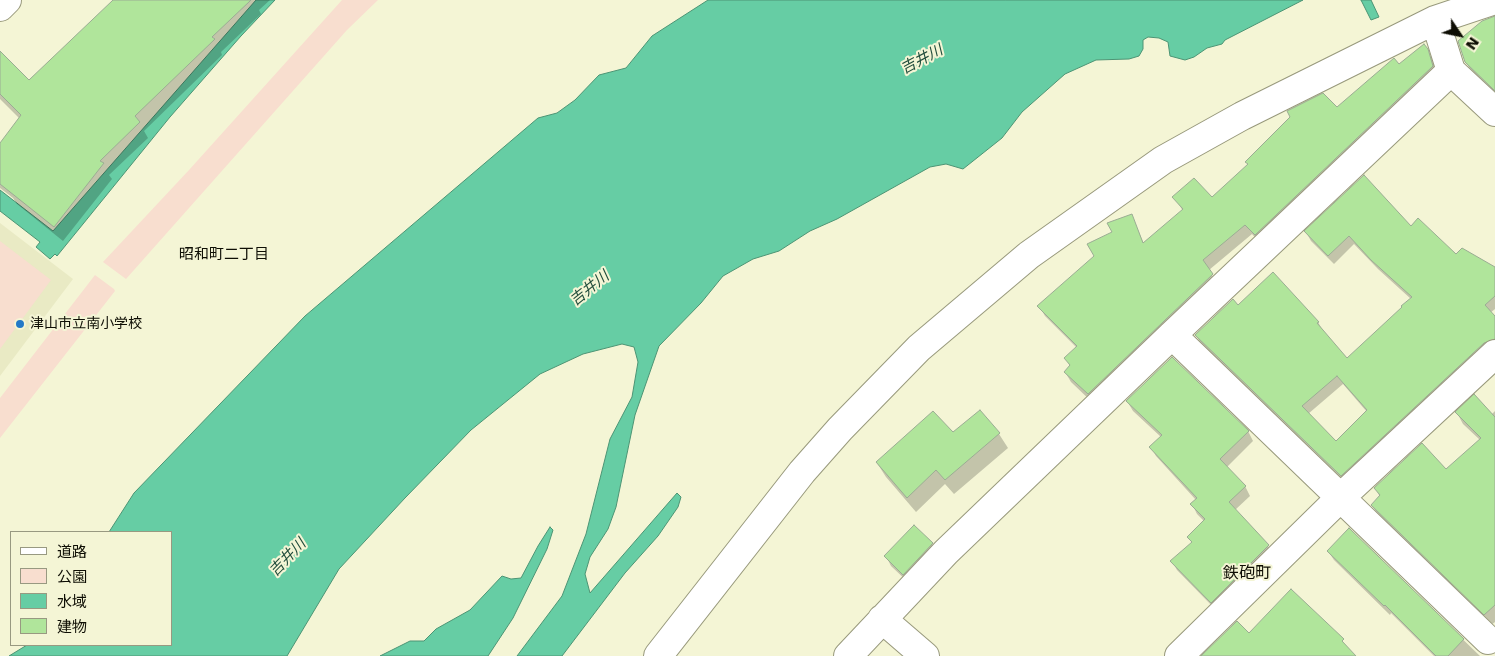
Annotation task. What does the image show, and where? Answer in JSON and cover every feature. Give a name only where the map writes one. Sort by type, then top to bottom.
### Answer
[{"type":"main road","points":[[0,7],[7,0]]},
{"type":"main road","points":[[658,656],[802,472],[840,429],[919,348],[1029,255],[1163,160],[1242,116],[1435,20],[1495,0]]},
{"type":"main road","points":[[1435,20],[1451,71],[1495,112]]},
{"type":"main road","points":[[848,656],[953,546],[1172,334],[1451,71]]},
{"type":"main road","points":[[1172,334],[1340,498],[1485,644]]},
{"type":"main road","points":[[1179,656],[1340,498],[1495,354]]},
{"type":"main road","points":[[882,619],[925,656]]},
{"type":"shaded area","name":"津山市立南小学校","points":[[0,223],[73,279],[0,376]]},
{"type":"green space","points":[[342,0],[378,0],[347,30],[126,279],[103,262],[189,170]]},
{"type":"green space","points":[[0,241],[51,280],[0,349]]},
{"type":"green space","points":[[95,275],[115,291],[0,438],[0,398]]},
{"type":"water","points":[[256,0],[275,0],[170,117],[57,256],[55,254],[50,259],[36,247],[40,242],[0,211],[0,190],[53,231]]},
{"type":"water","name":"吉井川","points":[[708,0],[1303,0],[1225,40],[1222,44],[1207,48],[1194,57],[1185,60],[1170,56],[1168,42],[1159,38],[1148,37],[1143,40],[1143,49],[1139,56],[1129,59],[1096,60],[1065,74],[1022,112],[1002,138],[963,169],[946,164],[930,167],[837,219],[810,231],[779,251],[753,259],[723,276],[701,303],[659,346],[635,415],[616,507],[608,529],[590,557],[585,574],[590,593],[677,493],[681,497],[678,507],[658,536],[625,573],[562,656],[517,656],[562,596],[586,534],[610,439],[632,397],[638,362],[634,347],[622,344],[583,354],[540,374],[471,430],[339,569],[287,656],[9,656],[25,646],[172,646],[172,531],[110,531],[134,493],[305,316],[538,118],[557,113],[575,100],[599,75],[626,68],[652,36]]},
{"type":"water","points":[[1361,0],[1371,0],[1379,17],[1371,20]]},
{"type":"water","points":[[550,527],[553,530],[547,549],[513,618],[488,656],[380,656],[410,641],[424,641],[436,629],[470,610],[502,576],[511,579],[521,578]]},
{"type":"building","points":[[113,0],[251,0],[212,37],[215,39],[135,116],[140,122],[100,161],[104,163],[54,227],[0,184],[0,143],[21,115],[0,94],[0,51],[29,80]]},
{"type":"building","points":[[1495,16],[1495,91],[1465,62],[1458,41],[1482,21]]},
{"type":"building","points":[[1424,44],[1428,49],[1433,66],[1255,235],[1245,225],[1203,260],[1213,274],[1088,394],[1064,372],[1070,365],[1064,358],[1077,346],[1037,306],[1094,256],[1087,244],[1112,232],[1107,223],[1132,214],[1143,243],[1183,209],[1172,197],[1194,178],[1212,197],[1248,164],[1245,162],[1290,117],[1287,111],[1323,93],[1337,107],[1394,58],[1399,64]]},
{"type":"building","points":[[1364,175],[1411,226],[1418,218],[1456,254],[1462,248],[1495,267],[1495,296],[1485,305],[1495,316],[1495,339],[1484,343],[1341,476],[1195,335],[1233,299],[1238,305],[1273,272],[1319,322],[1317,323],[1347,358],[1412,297],[1371,260],[1349,236],[1328,256],[1304,231]],"holes":[[[1337,376],[1367,410],[1336,441],[1302,406]]]},
{"type":"building","points":[[1172,357],[1249,431],[1220,459],[1246,486],[1229,502],[1269,545],[1211,603],[1170,561],[1192,542],[1187,537],[1205,519],[1190,504],[1197,498],[1149,447],[1162,435],[1126,401]]},
{"type":"building","points":[[1474,394],[1495,417],[1495,605],[1484,615],[1371,505],[1380,495],[1374,488],[1422,443],[1446,469],[1481,438],[1455,412]]},
{"type":"building","points":[[980,410],[1000,433],[945,480],[936,470],[907,498],[876,462],[933,411],[953,432]]},
{"type":"building","points":[[914,525],[933,543],[903,575],[884,556]]},
{"type":"building","points":[[1349,528],[1464,639],[1448,656],[1436,656],[1327,551]]},
{"type":"building","points":[[1291,589],[1344,639],[1342,641],[1356,656],[1201,656],[1237,621],[1249,633]]},
{"type":"place","name":"津山市立南小学校","points":[[20,324]]},
{"type":"district","name":"昭和町二丁目","points":[[224,255]]},
{"type":"district","name":"鉄砲町","points":[[1247,574]]}]
